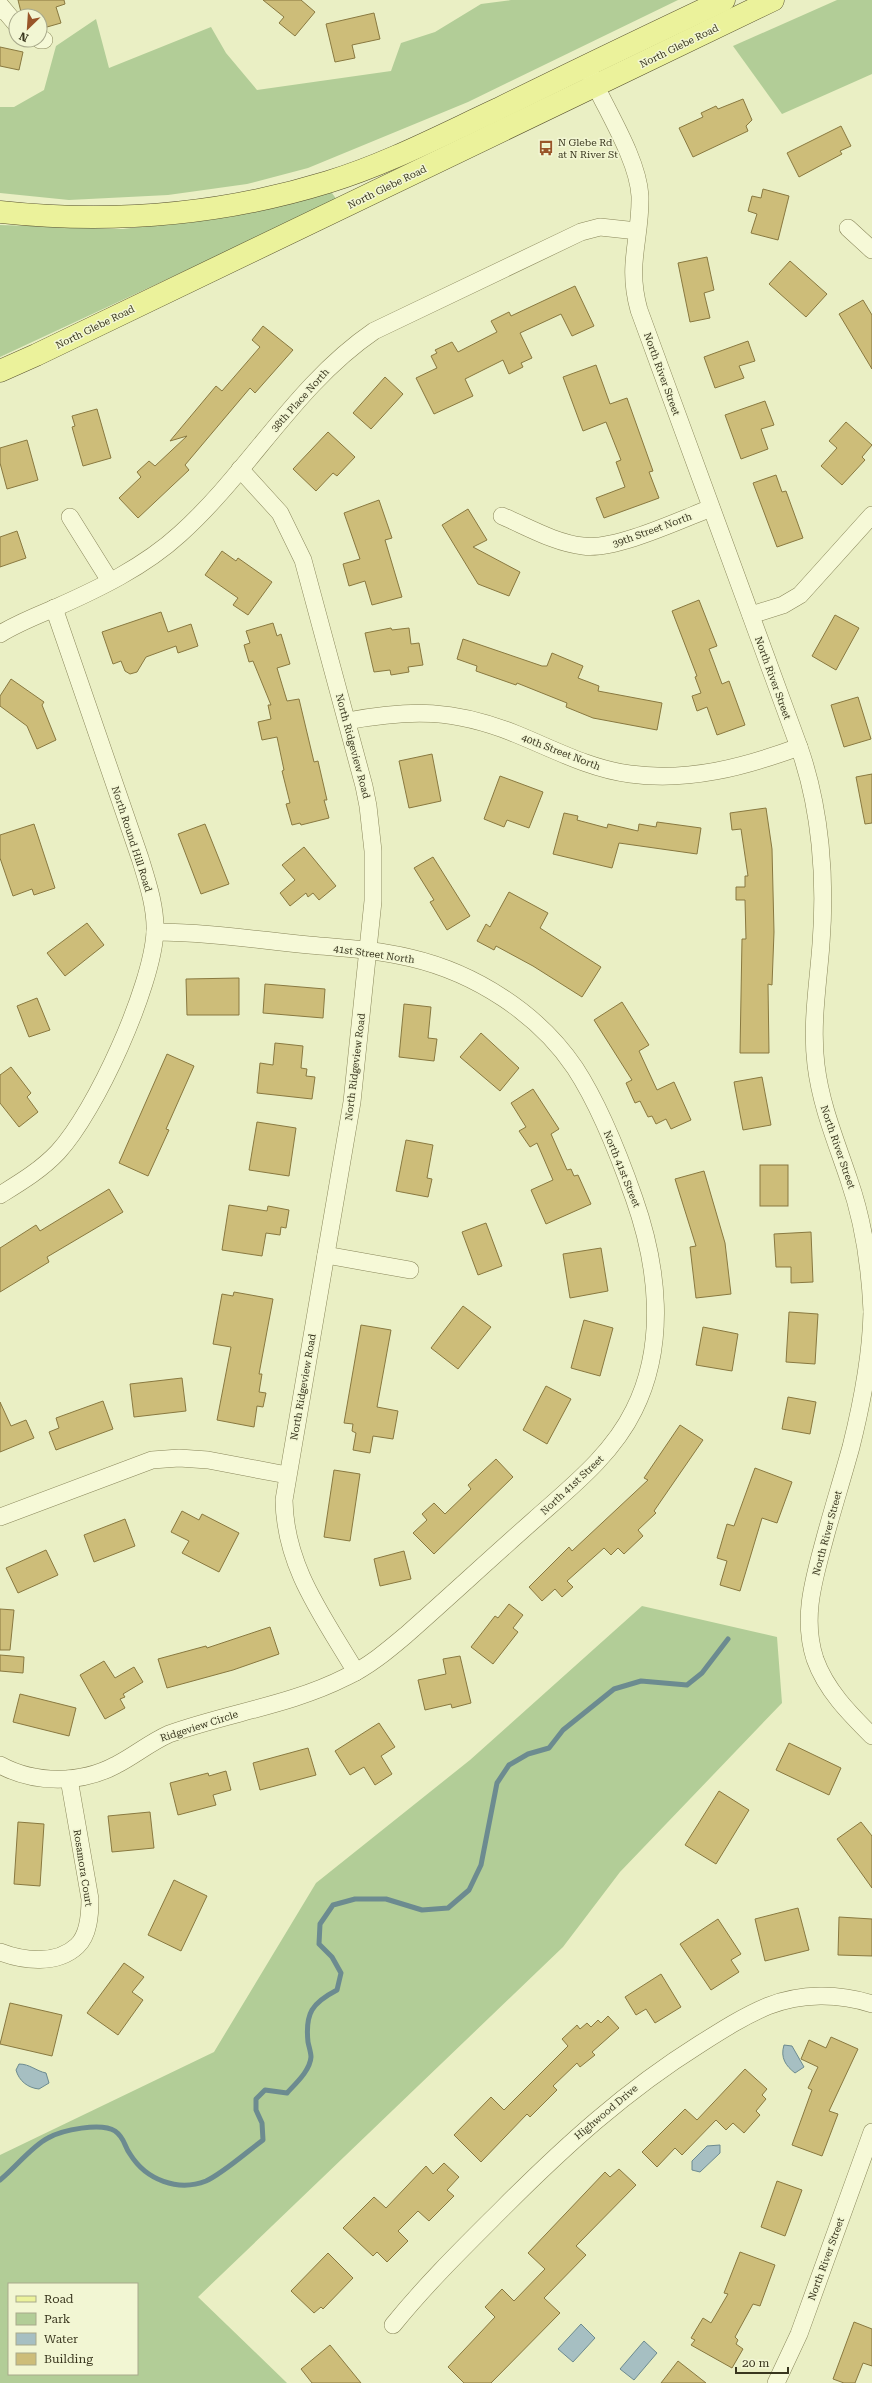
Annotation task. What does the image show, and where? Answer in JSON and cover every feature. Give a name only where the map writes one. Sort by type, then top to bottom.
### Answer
[{"type":"main road","points":[[0,212],[79,218],[146,217],[206,210],[266,199],[330,181],[389,160],[724,0]]},
{"type":"main road","name":"North Glebe Road","points":[[0,371],[772,0]]},
{"type":"street","points":[[0,5],[8,14]]},
{"type":"street","name":"North River Street","points":[[586,66],[637,177],[640,195],[632,272],[636,299],[799,747],[811,789],[822,872],[821,944],[815,1007],[814,1039],[817,1074],[826,1114],[861,1220],[869,1266],[872,1312],[870,1358],[857,1422],[812,1588],[808,1615],[816,1659],[827,1685],[845,1708],[872,1736]]},
{"type":"street","name":"38th Place North","points":[[0,634],[30,617],[54,608],[110,581],[146,560],[178,536],[206,509],[318,378],[346,352],[374,331],[581,232],[600,227],[637,231]]},
{"type":"street","points":[[848,228],[872,250]]},
{"type":"street","name":"North Ridgeview Road","points":[[240,469],[280,513],[296,543],[308,577],[364,786],[371,828],[373,894],[352,1102],[287,1475],[284,1516],[286,1533],[294,1562],[308,1591],[356,1672]]},
{"type":"street","name":"39th Street North","points":[[502,516],[562,541],[595,547],[617,543],[711,508]]},
{"type":"street","points":[[751,615],[783,605],[800,595],[872,516]]},
{"type":"street","points":[[70,517],[110,581]]},
{"type":"street","name":"North Round Hill Road","points":[[0,1195],[45,1165],[67,1142],[83,1118],[134,1012],[149,965],[155,932],[152,907],[140,858],[54,608]]},
{"type":"street","name":"40th Street North","points":[[347,722],[409,712],[459,716],[501,728],[590,765],[609,770],[651,776],[710,773],[799,747]]},
{"type":"street","name":"41st Street North","points":[[155,932],[189,933],[367,951],[399,955],[436,965],[461,975],[496,994],[525,1014],[552,1039],[574,1066],[589,1094]]},
{"type":"street","name":"North 41st Street","points":[[356,1672],[381,1656],[406,1635],[592,1468],[615,1441],[641,1396],[651,1364],[656,1326],[650,1254],[644,1228],[627,1177],[589,1094]]},
{"type":"street","points":[[326,1255],[410,1270]]},
{"type":"street","points":[[0,1517],[152,1460],[179,1458],[208,1460],[287,1475]]},
{"type":"street","name":"Ridgeview Circle","points":[[0,1765],[26,1776],[54,1779],[69,1779],[106,1770],[154,1740],[169,1734],[304,1695],[356,1672]]},
{"type":"street","name":"Rosamora Court","points":[[0,1952],[31,1959],[44,1959],[61,1955],[77,1946],[85,1932],[90,1916],[90,1899],[69,1779]]},
{"type":"street","name":"Highwood Drive","points":[[393,2325],[436,2276],[557,2155],[624,2096],[672,2061],[736,2022],[769,2006],[785,2001],[804,1997],[837,1997],[872,2004]]},
{"type":"street","name":"North River Street","points":[[776,2383],[799,2334],[872,2132]]},
{"type":"green space","points":[[511,0],[678,0],[468,102],[308,168],[247,184],[168,195],[69,200],[0,193],[0,107],[14,107],[44,90],[56,46],[96,19],[109,68],[211,27],[226,53],[257,90],[391,71],[401,43],[435,32],[481,4]]},
{"type":"green space","points":[[837,0],[872,0],[872,74],[782,114],[733,46]]},
{"type":"green space","points":[[329,189],[337,200],[0,357],[0,225],[123,229],[236,215]]},
{"type":"green space","points":[[642,1606],[777,1637],[782,1703],[620,1872],[563,1947],[198,2297],[287,2383],[0,2383],[0,2155],[214,2052],[316,1883],[470,1760]]},
{"type":"water","points":[[784,2045],[792,2046],[804,2067],[795,2073],[789,2068],[783,2058]]},
{"type":"water","points":[[19,2064],[26,2065],[46,2073],[49,2083],[39,2089],[24,2083],[17,2074],[16,2070]]},
{"type":"water","points":[[720,2145],[720,2153],[700,2172],[692,2170],[692,2161],[707,2146]]},
{"type":"water","points":[[581,2324],[595,2338],[573,2362],[558,2349]]},
{"type":"water","points":[[644,2341],[657,2353],[634,2380],[620,2369]]},
{"type":"building","points":[[18,0],[64,0],[65,4],[56,7],[61,23],[48,27],[48,8],[20,8]]},
{"type":"building","points":[[263,0],[301,0],[315,12],[295,36],[279,23],[284,17]]},
{"type":"building","points":[[374,13],[380,39],[352,45],[355,58],[335,62],[326,24]]},
{"type":"building","points":[[0,47],[23,52],[19,70],[0,66]]},
{"type":"building","points":[[743,99],[752,120],[746,126],[748,131],[693,157],[679,128],[703,117],[701,113],[716,106],[718,109]]},
{"type":"building","points":[[841,126],[851,146],[840,151],[842,154],[799,177],[787,153]]},
{"type":"building","points":[[763,189],[789,196],[778,240],[751,233],[757,214],[748,211],[752,196],[761,198]]},
{"type":"building","points":[[707,257],[714,290],[704,293],[710,318],[690,322],[678,263]]},
{"type":"building","points":[[790,261],[827,294],[806,317],[769,284]]},
{"type":"building","points":[[575,286],[594,326],[572,336],[561,314],[520,333],[532,358],[521,363],[523,367],[509,374],[503,360],[465,379],[473,396],[434,414],[416,378],[437,368],[431,356],[437,353],[435,350],[452,342],[458,352],[497,332],[491,321],[509,312],[511,316]]},
{"type":"building","points":[[863,300],[872,315],[872,369],[839,314]]},
{"type":"building","points":[[263,326],[293,350],[255,393],[250,388],[185,465],[189,470],[138,518],[119,498],[141,477],[137,472],[149,461],[155,466],[187,436],[170,441],[216,386],[222,391],[260,347],[252,340]]},
{"type":"building","points":[[748,341],[755,361],[739,366],[744,378],[715,388],[704,357]]},
{"type":"building","points":[[596,365],[610,404],[627,398],[653,471],[649,472],[659,498],[604,518],[596,498],[625,487],[616,462],[621,460],[606,422],[583,431],[563,377]]},
{"type":"building","points":[[385,377],[403,394],[371,429],[353,413]]},
{"type":"building","points":[[765,401],[774,425],[761,429],[768,449],[741,459],[725,415]]},
{"type":"building","points":[[97,409],[111,458],[83,466],[72,427],[75,426],[72,416]]},
{"type":"building","points":[[846,422],[872,445],[862,457],[865,460],[842,485],[821,466],[837,448],[829,441]]},
{"type":"building","points":[[328,432],[355,457],[337,476],[333,473],[316,491],[293,469]]},
{"type":"building","points":[[27,440],[38,480],[7,489],[0,463],[0,448]]},
{"type":"building","points":[[776,475],[782,492],[786,491],[803,538],[777,547],[753,483]]},
{"type":"building","points":[[379,500],[392,538],[385,540],[402,597],[372,605],[365,581],[349,586],[343,564],[360,559],[344,513]]},
{"type":"building","points":[[468,509],[487,540],[473,547],[520,572],[509,596],[478,584],[442,525]]},
{"type":"building","points":[[17,531],[26,558],[0,567],[0,537]]},
{"type":"building","points":[[222,551],[236,561],[238,558],[272,582],[248,615],[233,605],[238,598],[205,575]]},
{"type":"building","points":[[699,600],[717,646],[709,649],[722,684],[729,681],[745,725],[717,735],[707,707],[697,711],[692,696],[701,693],[695,677],[697,676],[672,611]]},
{"type":"building","points":[[161,612],[168,632],[191,624],[198,646],[178,653],[176,646],[146,657],[137,672],[130,674],[125,671],[121,661],[113,664],[102,632]]},
{"type":"building","points":[[835,615],[859,628],[836,670],[812,656]]},
{"type":"building","points":[[273,623],[277,636],[281,634],[290,664],[277,668],[287,701],[299,699],[314,762],[318,761],[327,800],[324,800],[329,818],[301,825],[300,823],[292,825],[286,804],[290,803],[282,771],[284,770],[277,737],[262,740],[258,722],[271,719],[268,705],[271,705],[253,661],[249,662],[244,645],[250,643],[246,631]]},
{"type":"building","points":[[391,628],[392,630],[409,628],[411,644],[419,643],[423,665],[408,667],[409,672],[391,675],[390,670],[374,672],[365,633]]},
{"type":"building","points":[[463,639],[542,666],[547,666],[552,653],[583,666],[578,678],[599,686],[598,691],[662,703],[657,730],[593,718],[566,707],[567,703],[517,683],[516,685],[476,671],[477,666],[457,659]]},
{"type":"building","points":[[11,679],[44,702],[42,705],[56,740],[37,749],[27,726],[0,706],[0,696]]},
{"type":"building","points":[[858,697],[871,739],[844,747],[831,705]]},
{"type":"building","points":[[432,754],[441,801],[409,808],[399,761]]},
{"type":"building","points":[[872,774],[872,823],[865,824],[856,777]]},
{"type":"building","points":[[500,776],[543,792],[529,828],[507,820],[504,827],[484,819]]},
{"type":"building","points":[[766,808],[772,849],[774,932],[772,985],[768,984],[769,1053],[740,1053],[742,939],[746,939],[745,900],[736,900],[736,887],[745,887],[745,876],[748,876],[741,829],[732,830],[730,813]]},
{"type":"building","points":[[564,813],[578,816],[577,820],[607,828],[608,824],[638,831],[639,824],[656,827],[657,822],[701,828],[697,854],[619,843],[612,868],[553,854]]},
{"type":"building","points":[[34,824],[55,888],[34,895],[32,889],[13,896],[0,858],[0,835]]},
{"type":"building","points":[[205,824],[229,884],[201,894],[178,834]]},
{"type":"building","points":[[304,847],[336,886],[319,900],[313,893],[308,897],[306,893],[290,906],[280,893],[295,880],[282,865]]},
{"type":"building","points":[[433,857],[470,916],[447,930],[430,902],[434,900],[414,868]]},
{"type":"building","points":[[509,892],[548,913],[540,928],[601,967],[582,997],[533,966],[496,946],[494,950],[477,941],[486,924],[490,927]]},
{"type":"building","points":[[87,923],[104,945],[65,976],[47,953]]},
{"type":"building","points":[[239,978],[239,1015],[187,1015],[186,979]]},
{"type":"building","points":[[265,984],[325,989],[323,1018],[263,1013]]},
{"type":"building","points":[[37,998],[50,1030],[29,1037],[17,1006]]},
{"type":"building","points":[[622,1002],[649,1045],[639,1051],[657,1090],[674,1082],[691,1120],[671,1129],[666,1119],[656,1124],[652,1116],[648,1117],[640,1101],[635,1103],[626,1083],[632,1080],[594,1020]]},
{"type":"building","points":[[404,1004],[431,1007],[428,1038],[437,1039],[434,1061],[399,1057]]},
{"type":"building","points":[[481,1033],[519,1068],[500,1091],[460,1057]]},
{"type":"building","points":[[275,1043],[303,1046],[301,1068],[307,1069],[306,1076],[315,1077],[312,1099],[257,1093],[260,1063],[273,1065]]},
{"type":"building","points":[[167,1054],[194,1066],[166,1129],[169,1130],[148,1176],[119,1163]]},
{"type":"building","points":[[11,1067],[31,1093],[27,1097],[38,1112],[19,1127],[0,1103],[0,1075]]},
{"type":"building","points":[[762,1077],[771,1125],[743,1130],[734,1082]]},
{"type":"building","points":[[533,1089],[559,1129],[551,1134],[567,1170],[571,1169],[574,1176],[578,1175],[591,1204],[546,1224],[531,1190],[553,1180],[537,1143],[530,1147],[519,1131],[526,1127],[511,1103]]},
{"type":"building","points":[[257,1122],[296,1128],[289,1176],[249,1170]]},
{"type":"building","points":[[406,1140],[433,1145],[427,1178],[432,1179],[428,1197],[396,1191]]},
{"type":"building","points":[[760,1165],[788,1165],[788,1206],[760,1206]]},
{"type":"building","points":[[704,1171],[725,1243],[731,1294],[696,1298],[690,1247],[696,1246],[675,1179]]},
{"type":"building","points":[[109,1189],[123,1212],[47,1257],[49,1262],[0,1292],[0,1248],[36,1225],[40,1231]]},
{"type":"building","points":[[229,1205],[267,1211],[268,1206],[289,1210],[286,1228],[281,1227],[280,1235],[266,1233],[262,1256],[222,1250]]},
{"type":"building","points":[[486,1223],[502,1266],[478,1275],[462,1232]]},
{"type":"building","points":[[811,1232],[813,1282],[791,1283],[791,1267],[776,1267],[774,1234]]},
{"type":"building","points":[[601,1248],[608,1291],[570,1298],[563,1254]]},
{"type":"building","points":[[234,1292],[273,1299],[259,1374],[262,1374],[259,1392],[266,1393],[263,1407],[257,1406],[254,1427],[217,1420],[231,1347],[213,1344],[222,1294],[233,1296]]},
{"type":"building","points":[[463,1306],[491,1327],[458,1369],[431,1348]]},
{"type":"building","points":[[789,1312],[818,1314],[815,1364],[786,1362]]},
{"type":"building","points":[[584,1320],[613,1328],[600,1376],[571,1368]]},
{"type":"building","points":[[361,1325],[391,1330],[377,1407],[398,1411],[393,1439],[373,1436],[370,1453],[353,1450],[356,1433],[352,1431],[353,1424],[344,1423]]},
{"type":"building","points":[[703,1327],[738,1334],[732,1371],[696,1365]]},
{"type":"building","points":[[182,1378],[186,1411],[134,1417],[130,1384]]},
{"type":"building","points":[[546,1386],[571,1399],[547,1444],[523,1430]]},
{"type":"building","points":[[788,1397],[816,1402],[810,1434],[782,1429]]},
{"type":"building","points":[[103,1401],[113,1429],[56,1450],[49,1432],[59,1428],[56,1418]]},
{"type":"building","points":[[0,1402],[11,1426],[26,1420],[34,1438],[0,1452]]},
{"type":"building","points":[[680,1425],[703,1440],[654,1511],[656,1513],[638,1530],[643,1536],[624,1554],[618,1548],[611,1555],[604,1548],[567,1581],[573,1587],[562,1597],[555,1589],[542,1601],[529,1587],[569,1547],[572,1551],[648,1480],[644,1478]]},
{"type":"building","points":[[496,1459],[513,1477],[434,1554],[413,1533],[427,1520],[422,1514],[434,1503],[445,1514],[471,1489],[468,1485]]},
{"type":"building","points":[[755,1468],[792,1482],[777,1523],[762,1518],[740,1591],[720,1585],[727,1561],[717,1558],[727,1524],[734,1526]]},
{"type":"building","points":[[334,1470],[360,1474],[350,1541],[324,1537]]},
{"type":"building","points":[[182,1511],[199,1520],[202,1514],[239,1533],[219,1572],[182,1553],[189,1541],[171,1532]]},
{"type":"building","points":[[125,1519],[135,1546],[94,1562],[84,1535]]},
{"type":"building","points":[[46,1550],[58,1575],[18,1593],[6,1568]]},
{"type":"building","points":[[404,1551],[411,1579],[380,1586],[374,1559]]},
{"type":"building","points":[[509,1604],[523,1615],[513,1628],[518,1632],[493,1664],[471,1647],[495,1616],[498,1618]]},
{"type":"building","points":[[0,1609],[14,1610],[10,1650],[0,1650]]},
{"type":"building","points":[[270,1627],[279,1654],[233,1670],[167,1688],[158,1659],[206,1646],[207,1648]]},
{"type":"building","points":[[0,1655],[24,1657],[23,1673],[0,1671]]},
{"type":"building","points":[[460,1656],[471,1703],[452,1708],[451,1704],[425,1710],[418,1680],[446,1674],[443,1659]]},
{"type":"building","points":[[104,1661],[115,1678],[134,1667],[143,1682],[123,1694],[125,1697],[120,1699],[125,1708],[105,1719],[80,1675]]},
{"type":"building","points":[[20,1694],[76,1708],[69,1736],[13,1722]]},
{"type":"building","points":[[379,1723],[395,1747],[381,1756],[392,1774],[375,1785],[364,1767],[350,1775],[335,1751]]},
{"type":"building","points":[[789,1743],[841,1768],[829,1795],[776,1770]]},
{"type":"building","points":[[308,1748],[316,1775],[260,1790],[253,1763]]},
{"type":"building","points":[[226,1771],[231,1790],[213,1795],[216,1805],[178,1815],[170,1783],[208,1773],[209,1776]]},
{"type":"building","points":[[719,1791],[749,1810],[716,1864],[685,1845]]},
{"type":"building","points":[[150,1812],[154,1848],[112,1852],[108,1816]]},
{"type":"building","points":[[18,1822],[44,1824],[40,1886],[14,1884]]},
{"type":"building","points":[[861,1822],[872,1836],[872,1888],[837,1839]]},
{"type":"building","points":[[174,1880],[207,1896],[181,1951],[148,1935]]},
{"type":"building","points":[[798,1908],[809,1950],[765,1961],[755,1919]]},
{"type":"building","points":[[839,1917],[872,1919],[872,1956],[838,1955]]},
{"type":"building","points":[[718,1919],[741,1954],[731,1960],[739,1972],[711,1990],[680,1944]]},
{"type":"building","points":[[124,1963],[144,1977],[132,1992],[143,2000],[118,2035],[87,2013]]},
{"type":"building","points":[[661,1974],[681,2007],[655,2023],[646,2009],[636,2015],[625,1997]]},
{"type":"building","points":[[10,2003],[62,2015],[52,2056],[0,2044]]},
{"type":"building","points":[[608,2016],[619,2028],[592,2052],[595,2055],[580,2067],[577,2063],[553,2086],[557,2090],[530,2117],[527,2114],[481,2162],[454,2135],[491,2097],[504,2110],[568,2046],[562,2039],[577,2025],[580,2029],[587,2023],[591,2027],[598,2020],[601,2023]]},
{"type":"building","points":[[831,2037],[858,2049],[829,2111],[838,2114],[822,2156],[792,2145],[812,2090],[808,2088],[818,2067],[801,2059],[809,2040],[826,2048]]},
{"type":"building","points":[[745,2069],[767,2089],[762,2095],[766,2099],[756,2111],[760,2115],[744,2133],[733,2123],[726,2130],[716,2120],[682,2155],[675,2148],[657,2167],[642,2152],[685,2109],[697,2120]]},
{"type":"building","points":[[444,2163],[459,2177],[447,2190],[454,2196],[429,2221],[418,2211],[398,2231],[408,2241],[387,2262],[377,2252],[373,2256],[343,2228],[374,2197],[386,2208],[426,2166],[433,2174]]},
{"type":"building","points":[[619,2169],[636,2185],[576,2246],[586,2255],[544,2298],[560,2313],[491,2383],[464,2383],[448,2367],[495,2317],[485,2307],[502,2289],[514,2301],[545,2269],[528,2253],[605,2172],[610,2177]]},
{"type":"building","points":[[777,2181],[802,2190],[785,2236],[761,2227]]},
{"type":"building","points":[[740,2252],[775,2265],[760,2306],[753,2304],[735,2337],[738,2340],[736,2344],[743,2349],[732,2368],[691,2345],[695,2340],[691,2338],[703,2318],[711,2323],[728,2294],[724,2293]]},
{"type":"building","points":[[328,2253],[353,2278],[323,2309],[321,2307],[314,2313],[291,2291]]},
{"type":"building","points":[[854,2322],[872,2329],[872,2366],[863,2363],[855,2383],[844,2383],[833,2379]]},
{"type":"building","points":[[330,2345],[361,2383],[312,2383],[301,2369]]},
{"type":"building","points":[[678,2361],[706,2383],[661,2383]]},
{"type":"waterway","points":[[0,2180],[36,2146],[48,2138],[62,2132],[91,2127],[109,2128],[115,2131],[121,2136],[128,2151],[137,2163],[145,2171],[164,2181],[174,2184],[195,2184],[206,2181],[227,2168],[263,2140],[262,2123],[256,2110],[256,2099],[265,2090],[287,2093],[302,2077],[308,2067],[311,2055],[307,2032],[309,2016],[316,2005],[337,1990],[341,1973],[332,1957],[319,1944],[320,1924],[333,1905],[355,1899],[386,1899],[422,1910],[448,1908],[469,1890],[481,1865],[497,1783],[509,1765],[528,1754],[549,1748],[563,1730],[614,1689],[641,1681],[687,1685],[702,1673],[728,1639]]},
{"type":"place","name":"N Glebe Rd at N River St","points":[[546,148]]}]
